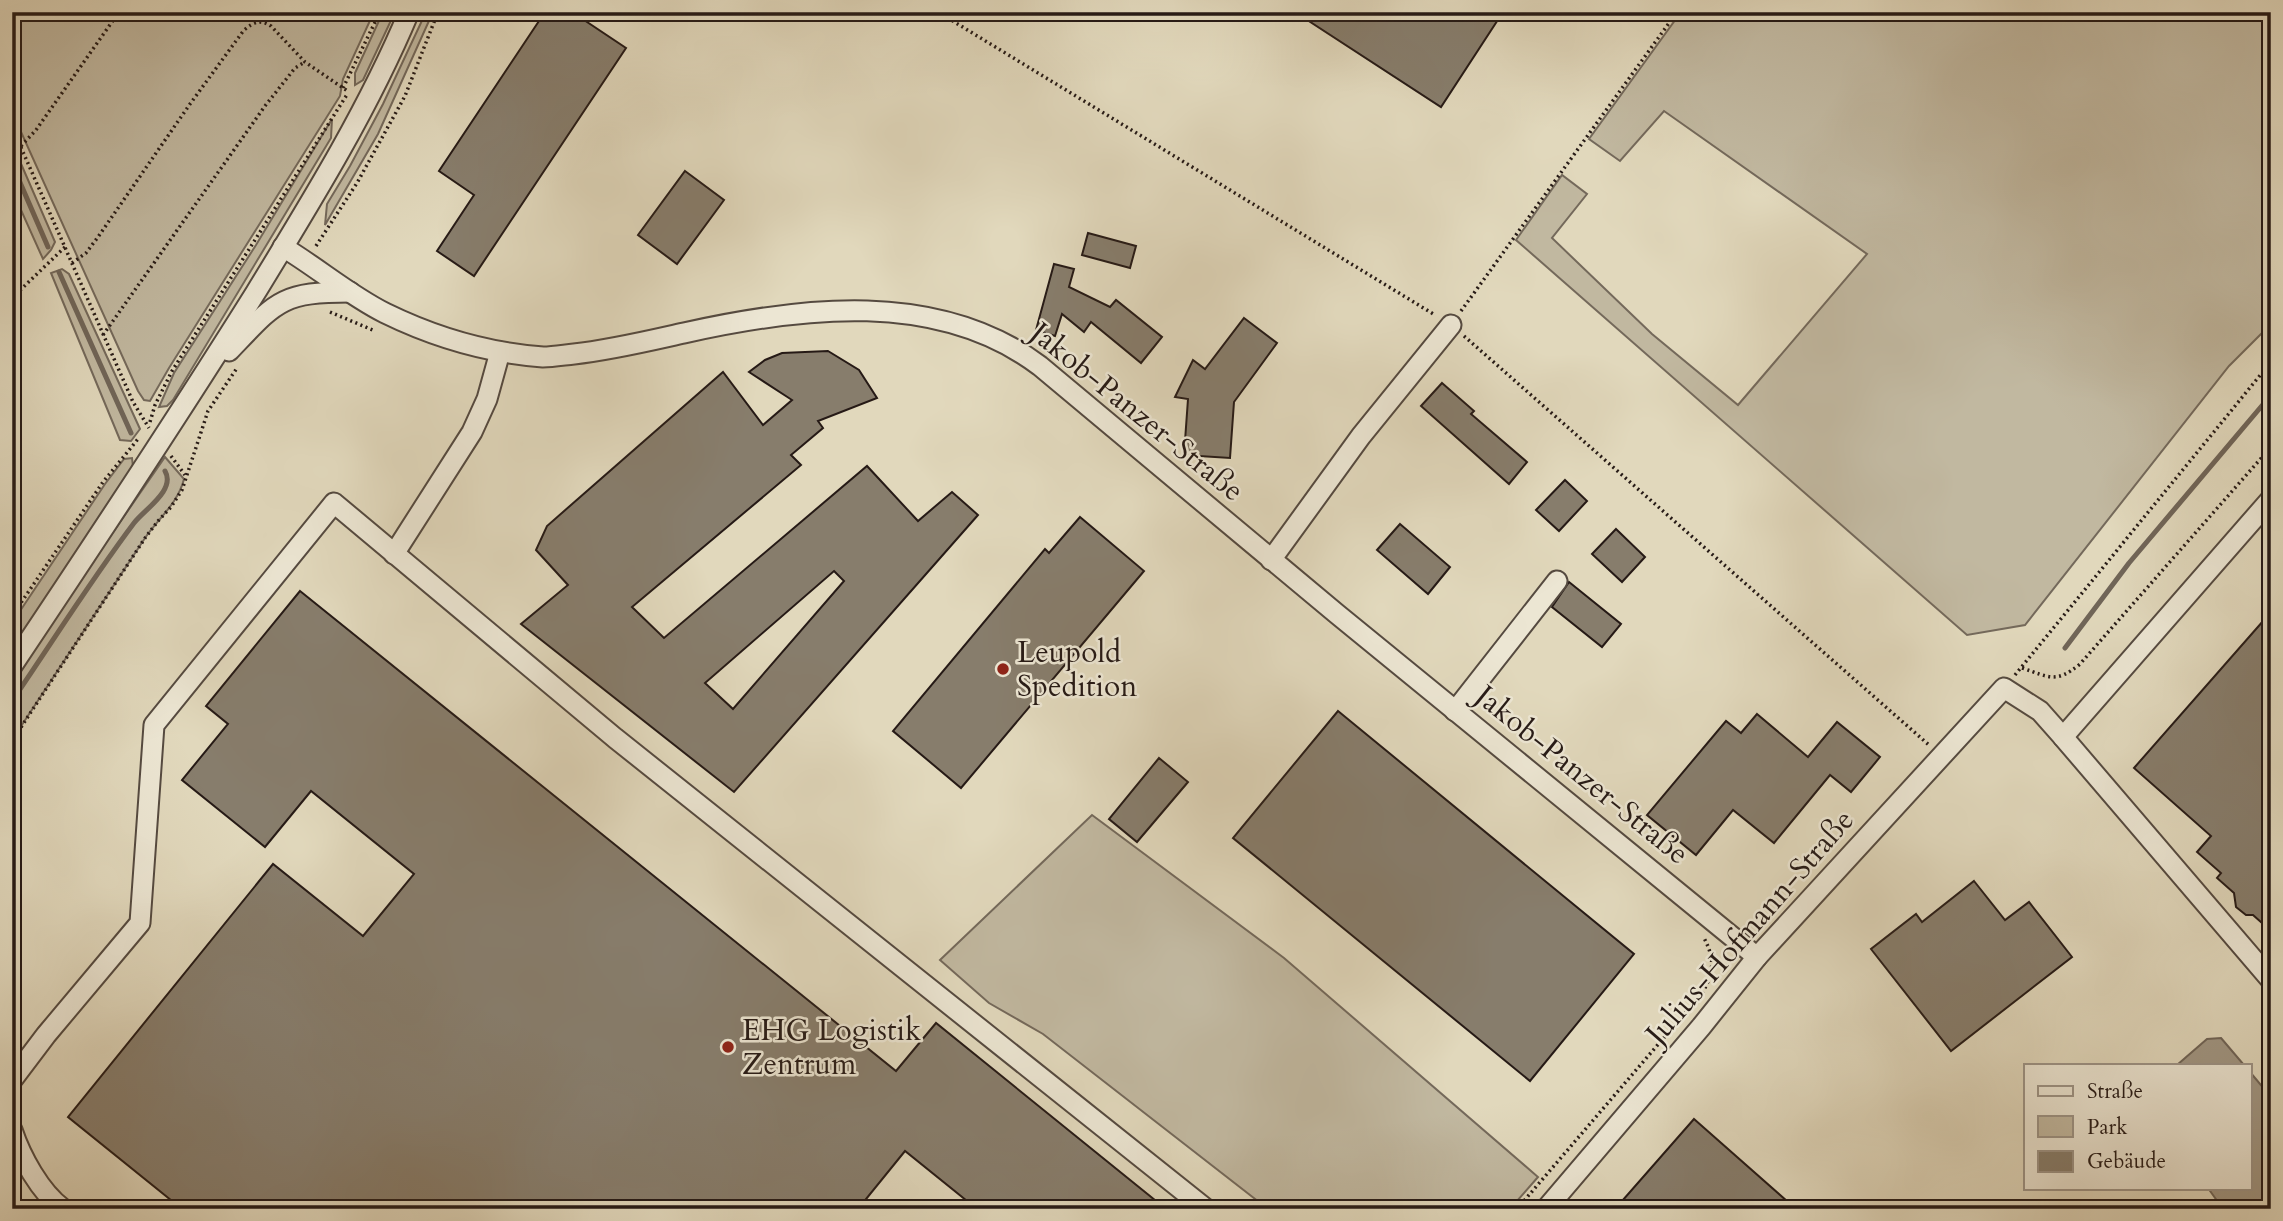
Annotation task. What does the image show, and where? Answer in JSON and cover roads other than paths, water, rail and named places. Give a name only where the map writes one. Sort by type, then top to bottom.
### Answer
[{"type":"street","points":[[12,666],[161,443],[317,193],[366,102],[409,12]]},
{"type":"street","name":"Jakob-Panzer-Straße","points":[[283,247],[384,313],[419,328],[500,352],[545,357],[588,352],[756,318],[827,311],[877,311],[927,317],[1002,341],[1041,366],[1271,560],[1757,957]]},
{"type":"street","points":[[201,379],[275,305],[294,296],[314,292],[350,292]]},
{"type":"street","points":[[1271,560],[1361,436],[1451,325]]},
{"type":"street","points":[[394,554],[472,432],[487,399],[500,352]]},
{"type":"street","points":[[2271,499],[2063,737],[2271,980]]},
{"type":"street","points":[[12,1080],[140,923],[154,725],[334,503],[615,738],[1206,1209]]},
{"type":"street","points":[[1455,711],[1557,582]]},
{"type":"street","name":"Julius-Hofmann-Straße","points":[[1546,1209],[1757,957],[2004,688],[2040,711],[2063,737]]},
{"type":"street","points":[[12,1130],[19,1153],[53,1201],[63,1209]]},
{"type":"waterway","points":[[12,164],[48,247]]},
{"type":"waterway","points":[[59,272],[131,433]]},
{"type":"waterway","points":[[2065,648],[2129,563],[2271,395]]},
{"type":"waterway","points":[[12,701],[118,545],[163,492],[167,478],[165,471]]},
{"type":"place","name":"Leupold Spedition","points":[[1003,669]]},
{"type":"place","name":"EHG Logistik Zentrum","points":[[728,1047]]}]
